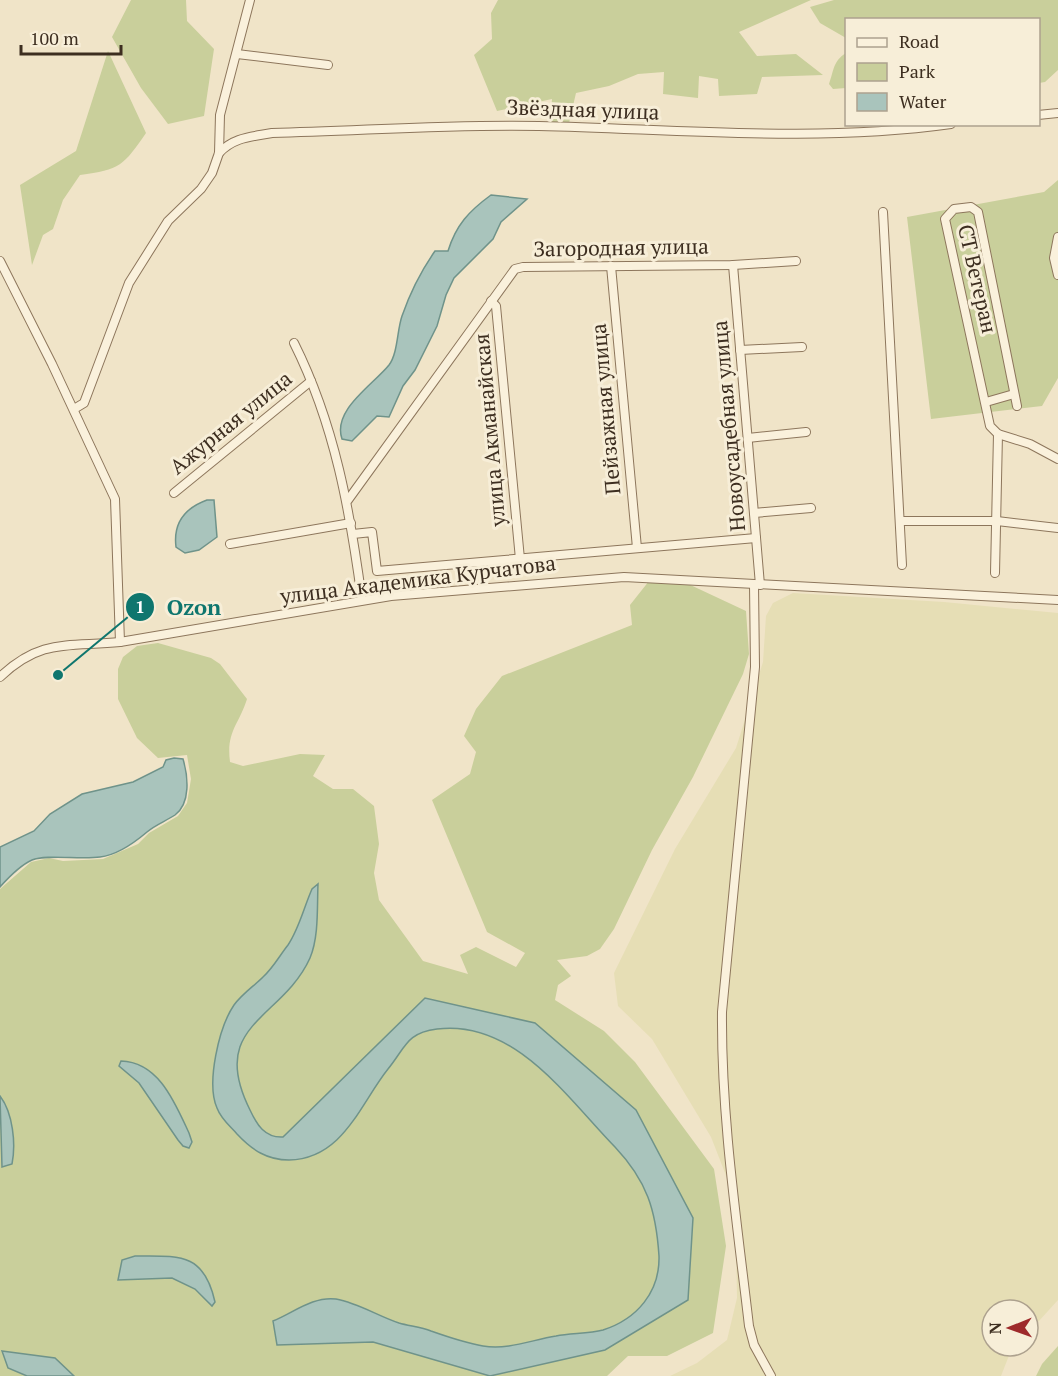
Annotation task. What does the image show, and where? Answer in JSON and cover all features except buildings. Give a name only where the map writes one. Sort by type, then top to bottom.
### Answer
[{"type":"street","points":[[74,409],[84,403],[129,283],[168,221],[201,189],[212,173],[219,153],[220,115],[250,0]]},
{"type":"street","points":[[237,54],[328,65]]},
{"type":"street","points":[[1040,115],[1058,113]]},
{"type":"street","name":"Звёздная улица","points":[[219,153],[228,143],[240,138],[272,133],[490,125],[820,132],[902,131],[937,126]]},
{"type":"street","name":"СТ Ветеран","points":[[999,434],[990,426],[945,219],[954,209],[971,207],[978,212],[1017,406]]},
{"type":"street","points":[[883,212],[902,565]]},
{"type":"street","points":[[1058,237],[1054,258],[1058,275]]},
{"type":"street","points":[[0,261],[74,409],[115,499],[120,642]]},
{"type":"street","name":"Загородная улица","points":[[348,500],[509,274],[523,267],[733,265],[796,261]]},
{"type":"street","name":"Новоусадебная улица","points":[[733,265],[756,538],[757,585],[755,667],[723,1001],[722,1050],[727,1137],[749,1326],[754,1345],[771,1376]]},
{"type":"street","name":"Пейзажная улица","points":[[611,266],[637,548]]},
{"type":"street","name":"улица Акманайская","points":[[491,301],[496,306],[520,559]]},
{"type":"street","points":[[294,343],[332,438],[348,500],[363,600]]},
{"type":"street","points":[[740,350],[802,346]]},
{"type":"street","name":"Ажурная улица","points":[[174,493],[311,381]]},
{"type":"street","points":[[986,402],[1014,394]]},
{"type":"street","points":[[748,438],[806,432]]},
{"type":"street","points":[[995,573],[999,434],[1030,444],[1058,459]]},
{"type":"street","points":[[754,513],[811,508]]},
{"type":"street","points":[[900,521],[997,521],[1058,528]]},
{"type":"street","points":[[230,544],[351,523]]},
{"type":"street","points":[[353,534],[372,532],[377,571],[756,538]]},
{"type":"street","name":"улица Академика Курчатова","points":[[0,677],[22,658],[44,648],[120,642],[363,600],[497,585],[655,576],[757,585],[1058,600]]},
{"type":"shaded area","points":[[793,593],[944,602],[1058,613],[1058,1300],[1040,1320],[1040,1298],[980,1298],[980,1358],[1008,1358],[1001,1376],[670,1376],[697,1363],[727,1340],[737,1298],[736,1242],[727,1178],[711,1137],[652,1039],[618,1006],[614,973],[675,849],[736,748],[763,662],[766,616],[773,603]]},
{"type":"green space","points":[[131,0],[186,0],[187,21],[214,49],[204,116],[168,124],[141,88],[112,37]]},
{"type":"green space","points":[[498,0],[811,0],[739,32],[757,56],[796,54],[823,75],[762,77],[757,94],[719,96],[718,79],[699,76],[698,98],[663,94],[664,72],[638,74],[609,86],[576,93],[569,123],[550,124],[552,99],[497,111],[474,55],[492,39],[491,13]]},
{"type":"green space","points":[[834,0],[1058,0],[1058,70],[1045,82],[1040,83],[1040,18],[845,18],[845,37],[820,23],[810,7]]},
{"type":"green space","points":[[108,51],[146,133],[120,164],[104,171],[80,175],[63,200],[53,229],[43,235],[32,265],[20,185],[76,151]]},
{"type":"green space","points":[[845,54],[845,88],[833,89],[829,84],[834,66]]},
{"type":"green space","points":[[1058,180],[1058,378],[1042,406],[931,419],[907,217],[1044,192]]},
{"type":"green space","points":[[649,581],[684,582],[746,611],[749,654],[743,674],[693,777],[652,850],[614,929],[600,949],[587,956],[557,960],[571,976],[558,985],[555,1000],[604,1031],[635,1062],[714,1169],[726,1246],[713,1333],[667,1356],[628,1356],[607,1376],[0,1376],[0,889],[31,862],[49,858],[63,861],[103,859],[138,844],[149,833],[178,816],[187,803],[191,779],[187,755],[158,758],[137,738],[118,699],[118,669],[123,657],[137,646],[158,643],[211,658],[220,664],[247,699],[232,735],[229,751],[230,762],[243,766],[300,754],[325,755],[313,776],[333,789],[353,789],[374,806],[379,844],[374,873],[379,900],[423,961],[468,974],[460,955],[476,947],[516,967],[525,953],[487,932],[432,800],[470,774],[476,752],[464,736],[476,709],[502,676],[632,625],[630,605]]},
{"type":"green space","points":[[1058,1346],[1058,1376],[1036,1376],[1042,1364]]},
{"type":"water","points":[[491,195],[527,199],[501,222],[493,239],[454,278],[446,295],[437,326],[415,370],[403,386],[389,417],[377,416],[352,441],[342,439],[340,428],[348,408],[392,360],[402,316],[425,266],[435,251],[448,251],[464,219]]},
{"type":"water","points":[[207,500],[214,500],[217,537],[199,550],[185,553],[176,547],[176,531],[182,518],[192,507]]},
{"type":"water","points":[[183,759],[187,781],[184,804],[175,815],[153,827],[125,848],[107,856],[46,857],[32,860],[19,868],[0,887],[0,847],[34,831],[50,814],[82,794],[133,782],[163,767],[166,760]]},
{"type":"water","points":[[318,884],[316,931],[310,958],[298,979],[253,1025],[243,1040],[237,1059],[239,1081],[250,1110],[262,1130],[277,1137],[283,1137],[425,998],[535,1023],[636,1110],[693,1218],[688,1300],[605,1350],[490,1376],[373,1342],[277,1345],[273,1321],[311,1303],[328,1299],[344,1301],[399,1323],[483,1346],[511,1346],[562,1335],[603,1330],[626,1319],[636,1311],[651,1292],[658,1269],[658,1240],[652,1210],[635,1172],[615,1147],[538,1066],[515,1049],[491,1036],[465,1029],[437,1029],[419,1034],[403,1048],[359,1113],[337,1140],[308,1157],[281,1160],[267,1156],[248,1145],[226,1122],[217,1108],[213,1084],[216,1055],[223,1027],[234,1005],[267,973],[292,939],[312,889]]},
{"type":"water","points":[[121,1061],[146,1068],[164,1086],[189,1133],[192,1142],[189,1148],[183,1146],[178,1140],[139,1083],[119,1066]]},
{"type":"water","points":[[0,1096],[11,1120],[14,1147],[12,1164],[2,1167]]},
{"type":"water","points":[[135,1256],[177,1257],[196,1265],[204,1274],[215,1302],[212,1306],[195,1289],[172,1278],[118,1280],[122,1260]]},
{"type":"water","points":[[2,1351],[55,1358],[74,1376],[27,1376],[8,1368]]},
{"type":"place","name":"Ozon","points":[[58,675]]}]
